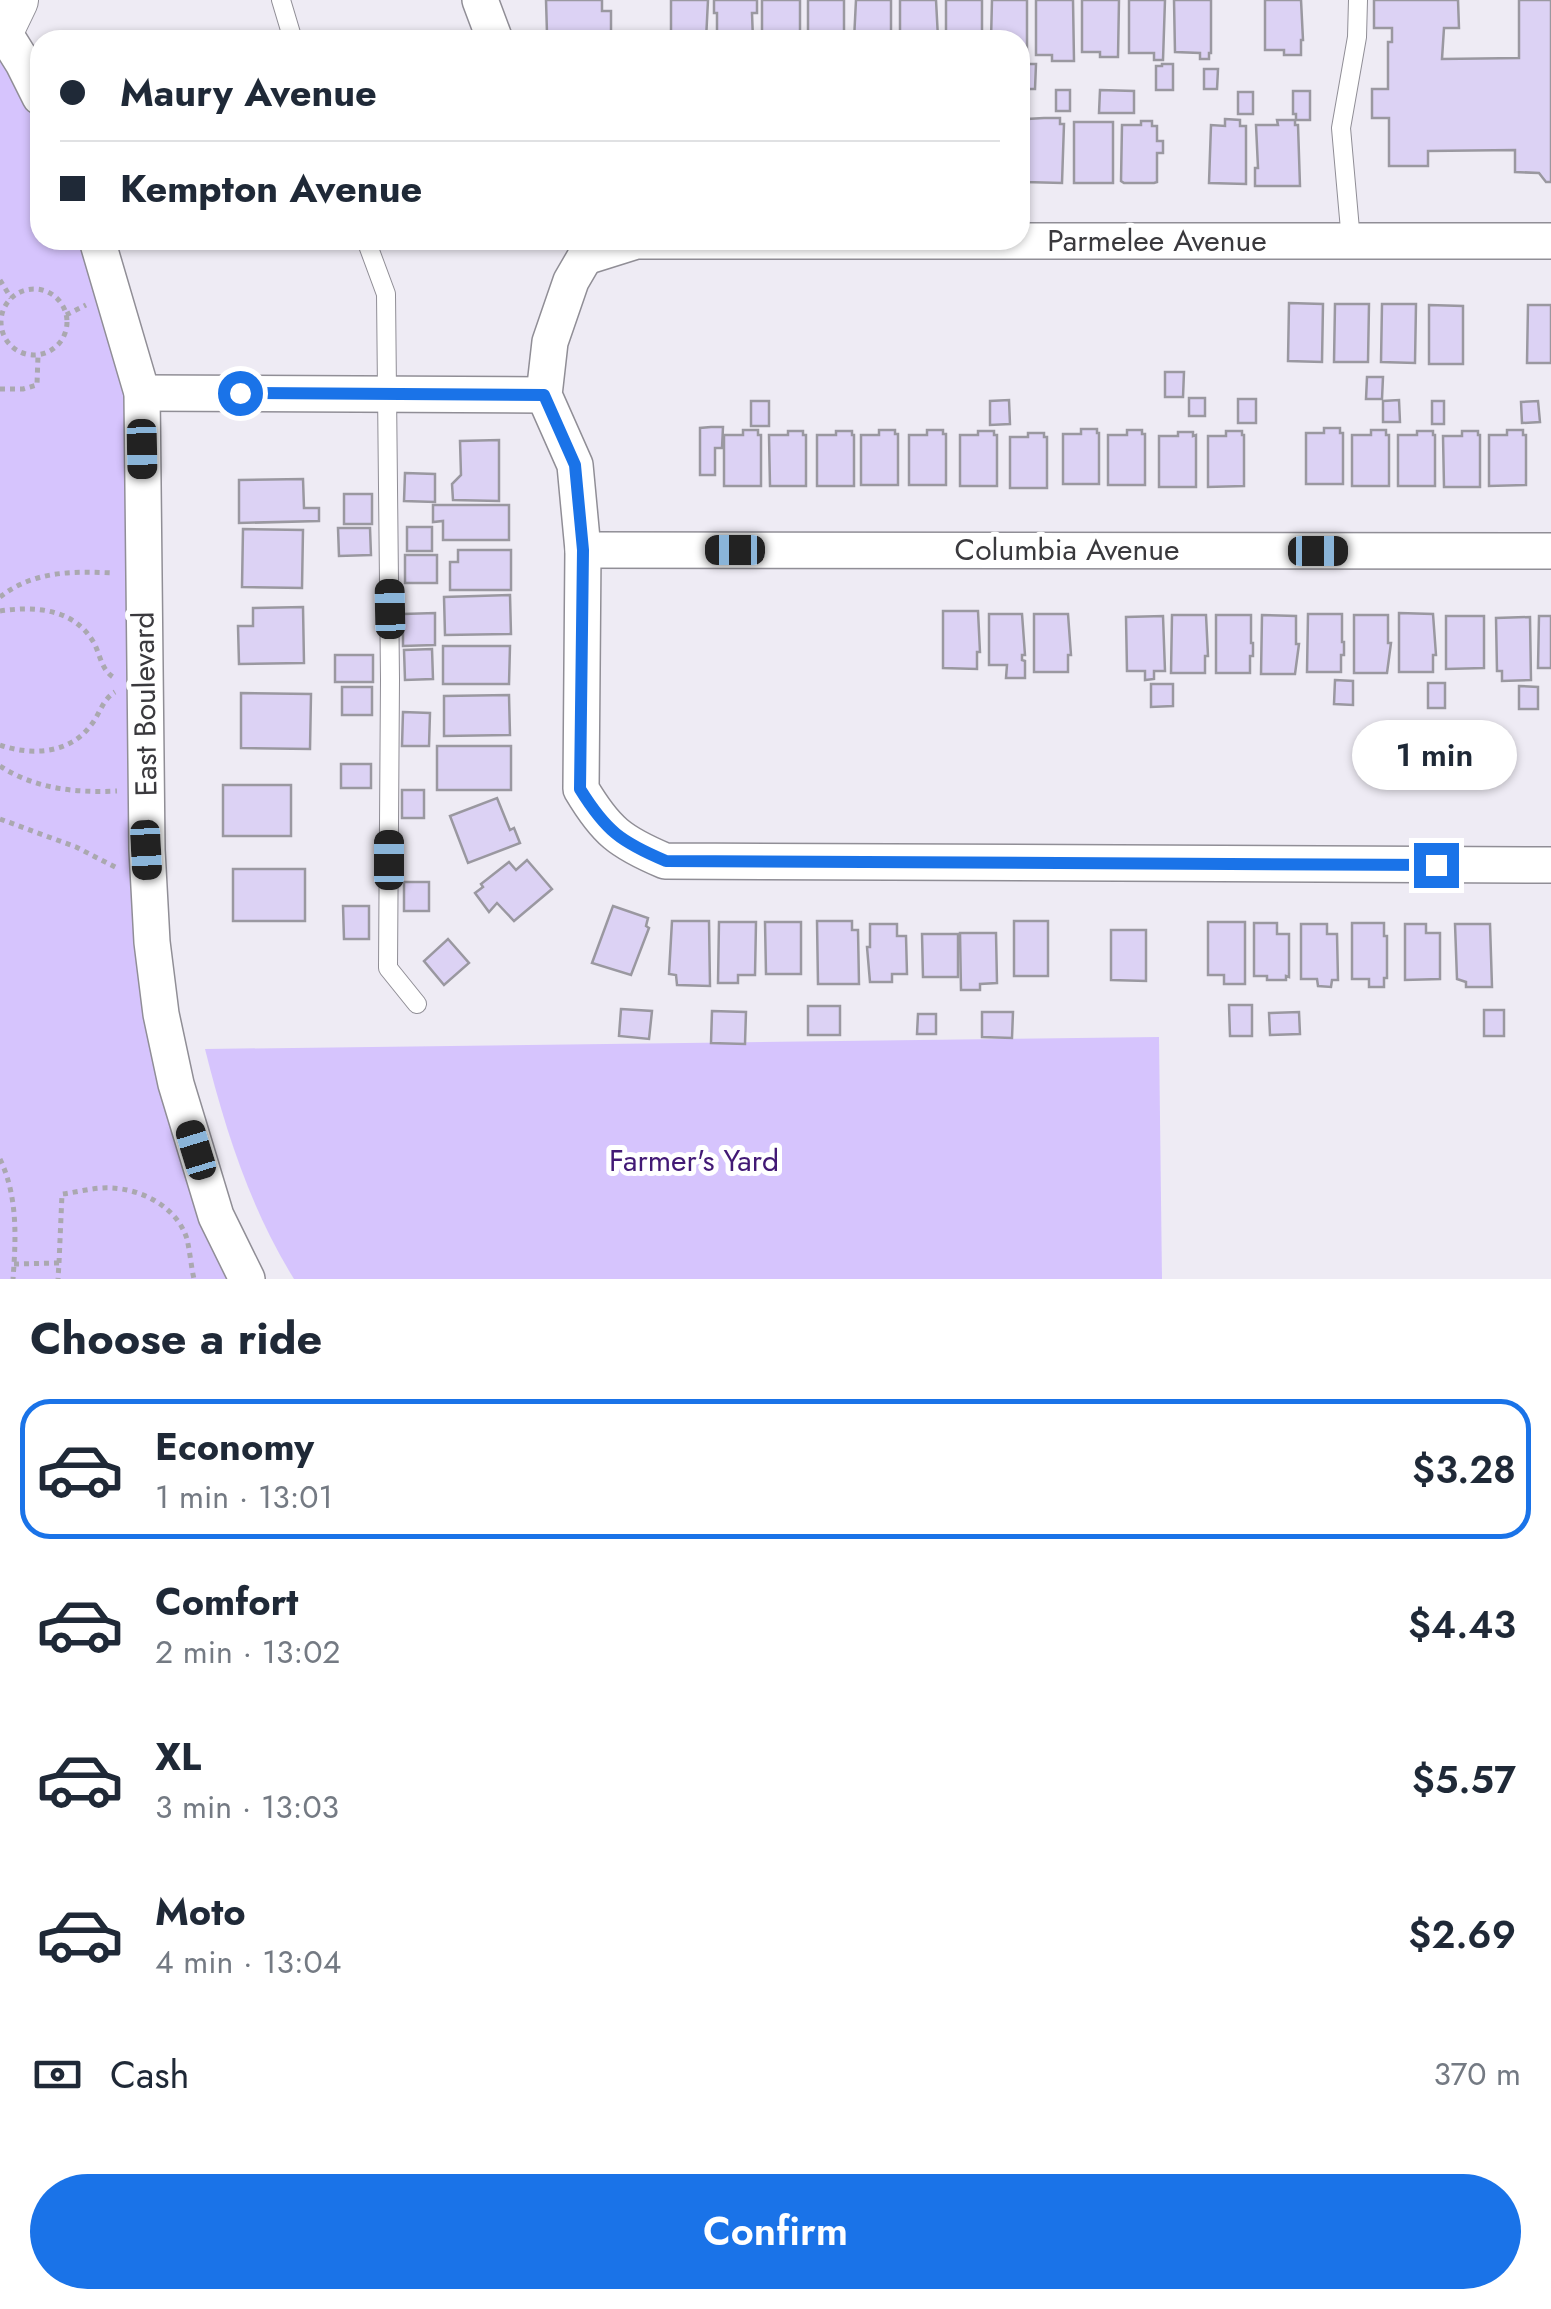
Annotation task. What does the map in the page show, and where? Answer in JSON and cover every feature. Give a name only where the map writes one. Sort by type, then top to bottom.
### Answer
[{"type":"main road","points":[[0,27],[14,0]]},
{"type":"street","points":[[480,0],[491,30]]},
{"type":"street","points":[[0,27],[30,77]]},
{"type":"street","name":"Parmelee Avenue","points":[[1030,241],[1551,241]]},
{"type":"street","name":"East Boulevard","points":[[101,250],[142,393],[146,850],[161,1014],[176,1084],[216,1216],[247,1279]]},
{"type":"street","points":[[580,250],[550,342],[544,395],[575,465],[583,550],[580,789],[600,821],[630,846],[666,861],[1551,865]]},
{"type":"street","points":[[142,393],[544,395]]},
{"type":"street","name":"Columbia Avenue","points":[[583,550],[1551,551]]},
{"type":"lane","points":[[281,0],[291,30]]},
{"type":"lane","points":[[1350,241],[1341,128],[1357,37],[1358,0]]},
{"type":"lane","points":[[370,250],[386,294],[388,968],[417,1004]]},
{"type":"path","points":[[0,280],[12,298]]},
{"type":"path","points":[[32,289],[54,296],[66,315],[64,337],[57,347],[38,355],[18,351],[4,336],[1,326],[12,298],[32,289]]},
{"type":"path","points":[[66,315],[89,303]]},
{"type":"path","points":[[0,389],[23,390],[37,385],[38,355]]},
{"type":"path","points":[[0,598],[20,584],[44,576],[73,572],[120,574]]},
{"type":"path","points":[[0,610],[42,609],[74,620],[91,638],[106,673],[118,681]]},
{"type":"path","points":[[0,745],[32,752],[70,744],[90,727],[106,698],[118,690]]},
{"type":"path","points":[[0,766],[42,785],[75,792],[120,790]]},
{"type":"path","points":[[0,819],[76,847],[123,872]]},
{"type":"path","points":[[0,1159],[8,1176],[15,1213],[13,1279]]},
{"type":"path","points":[[58,1279],[62,1194],[107,1187],[133,1190],[170,1212],[186,1238],[194,1279]]},
{"type":"path","points":[[14,1264],[59,1263]]},
{"type":"green space","points":[[0,0],[1,27],[30,93],[30,250],[97,250],[143,477],[152,942],[216,1216],[261,1279],[0,1279]]},
{"type":"green space","name":"Farmer's Yard","points":[[1159,1037],[1162,1279],[294,1279],[264,1224],[240,1167],[205,1049]]},
{"type":"building","points":[[546,0],[602,0],[602,11],[611,11],[611,30],[547,30]]},
{"type":"building","points":[[671,0],[708,0],[706,30],[671,30]]},
{"type":"building","points":[[714,0],[757,0],[757,13],[752,13],[753,30],[717,30]]},
{"type":"building","points":[[762,0],[800,0],[800,30],[762,30]]},
{"type":"building","points":[[808,0],[844,0],[844,30],[808,30]]},
{"type":"building","points":[[856,0],[891,0],[891,30],[854,30]]},
{"type":"building","points":[[900,0],[936,0],[938,30],[900,30]]},
{"type":"building","points":[[946,0],[982,0],[982,30],[946,30]]},
{"type":"building","points":[[992,0],[1027,0],[1027,30],[991,30]]},
{"type":"building","points":[[1036,0],[1073,0],[1074,61],[1052,61],[1052,55],[1036,55]]},
{"type":"building","points":[[1082,0],[1119,0],[1118,57],[1082,52]]},
{"type":"building","points":[[1129,0],[1165,0],[1163,60],[1154,60],[1154,53],[1129,53]]},
{"type":"building","points":[[1174,0],[1211,0],[1209,59],[1200,59],[1200,53],[1175,52]]},
{"type":"building","points":[[1265,0],[1301,0],[1301,55],[1265,50]]},
{"type":"building","points":[[1374,0],[1458,0],[1459,28],[1444,28],[1442,59],[1519,58],[1519,0],[1551,0],[1551,182],[1539,173],[1515,172],[1515,150],[1428,151],[1428,166],[1389,166],[1389,118],[1372,118],[1372,89],[1388,89],[1388,42],[1392,42],[1392,28],[1374,28]]},
{"type":"building","points":[[1030,64],[1036,64],[1035,89],[1030,89]]},
{"type":"building","points":[[1173,64],[1173,90],[1156,90],[1156,66]]},
{"type":"building","points":[[1204,69],[1218,69],[1217,89],[1204,89]]},
{"type":"building","points":[[1056,90],[1070,90],[1070,111],[1056,111]]},
{"type":"building","points":[[1100,90],[1134,91],[1134,113],[1099,113]]},
{"type":"building","points":[[1293,91],[1310,91],[1310,120],[1296,120]]},
{"type":"building","points":[[1238,92],[1253,92],[1253,114],[1238,114]]},
{"type":"building","points":[[1060,118],[1060,124],[1064,124],[1062,183],[1030,182],[1030,119]]},
{"type":"building","points":[[1225,119],[1240,120],[1240,126],[1246,126],[1246,184],[1209,183],[1211,125],[1225,126]]},
{"type":"building","points":[[1277,120],[1295,120],[1298,125],[1300,186],[1255,186],[1256,125],[1278,125]]},
{"type":"building","points":[[1141,121],[1152,121],[1152,126],[1157,126],[1157,141],[1163,141],[1163,153],[1157,153],[1157,182],[1124,183],[1122,125],[1141,125]]},
{"type":"building","points":[[1074,122],[1113,122],[1113,183],[1074,183]]},
{"type":"building","points":[[1289,303],[1323,304],[1322,362],[1288,361]]},
{"type":"building","points":[[1335,304],[1369,304],[1368,362],[1334,362]]},
{"type":"building","points":[[1382,304],[1416,304],[1415,363],[1381,362]]},
{"type":"building","points":[[1429,305],[1463,306],[1463,364],[1429,364]]},
{"type":"building","points":[[1528,305],[1551,305],[1551,363],[1527,363]]},
{"type":"building","points":[[1165,372],[1184,372],[1183,397],[1165,397]]},
{"type":"building","points":[[1367,377],[1383,377],[1382,399],[1366,399]]},
{"type":"building","points":[[1189,398],[1205,398],[1205,416],[1189,416]]},
{"type":"building","points":[[1238,399],[1256,399],[1256,423],[1238,423]]},
{"type":"building","points":[[1009,400],[1010,424],[990,425],[990,401]]},
{"type":"building","points":[[1399,400],[1400,422],[1383,422],[1383,401]]},
{"type":"building","points":[[751,401],[769,401],[769,426],[751,426]]},
{"type":"building","points":[[1432,401],[1444,401],[1444,424],[1432,424]]},
{"type":"building","points":[[1538,401],[1540,422],[1522,423],[1521,402]]},
{"type":"building","points":[[723,427],[722,448],[715,448],[715,475],[700,475],[700,428]]},
{"type":"building","points":[[1324,428],[1340,428],[1343,433],[1343,484],[1306,484],[1306,433],[1324,433]]},
{"type":"building","points":[[1081,429],[1097,429],[1099,433],[1099,484],[1063,484],[1063,434],[1081,434]]},
{"type":"building","points":[[743,430],[758,430],[761,435],[761,486],[724,486],[724,435],[743,435]]},
{"type":"building","points":[[879,430],[895,430],[898,434],[898,485],[861,485],[861,435],[879,435]]},
{"type":"building","points":[[927,430],[943,430],[946,434],[946,485],[909,485],[909,435],[927,435]]},
{"type":"building","points":[[1127,430],[1142,430],[1145,434],[1145,485],[1108,485],[1108,435],[1127,435]]},
{"type":"building","points":[[1371,430],[1386,430],[1389,435],[1389,486],[1352,486],[1352,435],[1371,435]]},
{"type":"building","points":[[1507,430],[1523,430],[1526,435],[1526,485],[1489,486],[1489,435],[1507,435]]},
{"type":"building","points":[[788,431],[803,431],[806,435],[806,486],[770,486],[769,435],[788,435]]},
{"type":"building","points":[[836,431],[852,431],[854,435],[854,486],[817,486],[817,435],[836,435]]},
{"type":"building","points":[[978,431],[994,431],[997,435],[997,486],[960,486],[960,435],[978,435]]},
{"type":"building","points":[[1226,431],[1242,431],[1244,435],[1244,486],[1208,487],[1208,436],[1226,436]]},
{"type":"building","points":[[1417,431],[1433,431],[1435,435],[1435,486],[1398,486],[1398,435],[1417,435]]},
{"type":"building","points":[[1462,431],[1478,431],[1480,435],[1480,487],[1444,487],[1443,436],[1462,436]]},
{"type":"building","points":[[1178,432],[1196,435],[1196,487],[1159,487],[1159,436],[1178,436]]},
{"type":"building","points":[[1028,433],[1044,433],[1047,437],[1047,488],[1010,488],[1010,437],[1028,437]]},
{"type":"building","points":[[499,440],[499,501],[453,500],[452,484],[461,475],[460,441]]},
{"type":"building","points":[[405,473],[435,474],[435,502],[404,501]]},
{"type":"building","points":[[303,479],[304,508],[319,508],[319,521],[239,523],[239,480]]},
{"type":"building","points":[[344,494],[372,494],[372,524],[344,524]]},
{"type":"building","points":[[433,505],[509,505],[509,540],[443,540],[443,521],[433,522]]},
{"type":"building","points":[[407,527],[432,527],[432,551],[407,551]]},
{"type":"building","points":[[338,528],[370,528],[371,555],[339,556]]},
{"type":"building","points":[[243,529],[303,530],[302,588],[242,587]]},
{"type":"building","points":[[458,550],[511,550],[511,590],[450,590],[450,562],[458,562]]},
{"type":"building","points":[[405,555],[437,555],[437,583],[405,583]]},
{"type":"building","points":[[510,595],[511,634],[445,635],[444,597]]},
{"type":"building","points":[[303,607],[304,663],[239,664],[238,626],[253,626],[253,608]]},
{"type":"building","points":[[943,611],[978,611],[977,669],[943,668]]},
{"type":"building","points":[[435,613],[435,645],[403,646],[403,614]]},
{"type":"building","points":[[1399,613],[1433,614],[1433,672],[1399,672]]},
{"type":"building","points":[[989,614],[1022,614],[1025,678],[1006,678],[1007,665],[989,665]]},
{"type":"building","points":[[1034,614],[1068,614],[1068,672],[1034,672]]},
{"type":"building","points":[[1308,614],[1342,614],[1341,672],[1307,672]]},
{"type":"building","points":[[1172,615],[1206,615],[1205,673],[1171,673]]},
{"type":"building","points":[[1216,615],[1251,615],[1250,673],[1216,673]]},
{"type":"building","points":[[1262,615],[1296,616],[1299,644],[1295,674],[1261,674]]},
{"type":"building","points":[[1354,615],[1388,615],[1391,643],[1387,673],[1354,673]]},
{"type":"building","points":[[1163,616],[1165,671],[1154,671],[1154,679],[1145,680],[1145,671],[1127,671],[1126,617]]},
{"type":"building","points":[[1446,616],[1484,616],[1484,668],[1446,669]]},
{"type":"building","points":[[1539,616],[1551,616],[1551,668],[1538,668]]},
{"type":"building","points":[[1530,617],[1531,680],[1502,681],[1502,671],[1497,671],[1496,618]]},
{"type":"building","points":[[443,646],[510,646],[509,684],[443,684]]},
{"type":"building","points":[[432,649],[433,679],[405,680],[404,650]]},
{"type":"building","points":[[335,655],[373,655],[373,682],[335,682]]},
{"type":"building","points":[[1335,680],[1353,681],[1353,705],[1334,704]]},
{"type":"building","points":[[1428,683],[1445,683],[1445,708],[1428,708]]},
{"type":"building","points":[[1151,684],[1173,684],[1173,706],[1151,707]]},
{"type":"building","points":[[1519,686],[1538,687],[1538,709],[1519,709]]},
{"type":"building","points":[[342,687],[372,687],[372,715],[342,715]]},
{"type":"building","points":[[241,693],[311,694],[310,749],[241,748]]},
{"type":"building","points":[[509,695],[510,735],[444,736],[444,696]]},
{"type":"building","points":[[403,712],[430,713],[429,746],[402,746]]},
{"type":"building","points":[[437,746],[511,746],[511,790],[437,790]]},
{"type":"building","points":[[341,764],[371,764],[371,788],[341,788]]},
{"type":"building","points":[[223,785],[291,785],[291,836],[223,836]]},
{"type":"building","points":[[402,790],[424,790],[424,818],[402,818]]},
{"type":"building","points":[[497,798],[520,843],[468,863],[450,816]]},
{"type":"building","points":[[527,860],[552,889],[514,921],[497,903],[489,912],[475,893],[483,887],[481,884],[509,862],[516,870]]},
{"type":"building","points":[[233,869],[305,869],[305,921],[233,921]]},
{"type":"building","points":[[404,882],[429,882],[429,911],[404,911]]},
{"type":"building","points":[[343,906],[369,906],[369,939],[344,939]]},
{"type":"building","points":[[613,906],[648,918],[649,928],[631,975],[592,963]]},
{"type":"building","points":[[672,921],[709,921],[710,986],[677,985],[676,975],[669,974]]},
{"type":"building","points":[[817,921],[852,921],[852,930],[858,930],[859,984],[818,984]]},
{"type":"building","points":[[1014,921],[1048,921],[1048,976],[1014,976]]},
{"type":"building","points":[[719,922],[756,922],[755,975],[738,975],[738,983],[718,983]]},
{"type":"building","points":[[765,922],[801,922],[801,974],[766,974]]},
{"type":"building","points":[[1208,922],[1245,922],[1245,984],[1224,984],[1224,975],[1208,975]]},
{"type":"building","points":[[1254,923],[1277,923],[1277,934],[1289,934],[1286,980],[1254,976]]},
{"type":"building","points":[[1352,923],[1384,923],[1384,987],[1369,987],[1369,979],[1352,979]]},
{"type":"building","points":[[870,924],[897,924],[897,936],[906,936],[907,974],[892,974],[892,982],[870,982]]},
{"type":"building","points":[[1301,924],[1327,924],[1327,934],[1337,934],[1338,980],[1332,980],[1331,987],[1318,986],[1317,979],[1301,979]]},
{"type":"building","points":[[1405,924],[1426,924],[1426,933],[1440,933],[1440,979],[1405,980]]},
{"type":"building","points":[[1455,924],[1490,924],[1492,987],[1466,987],[1466,982],[1457,979]]},
{"type":"building","points":[[1111,930],[1146,930],[1146,981],[1111,980]]},
{"type":"building","points":[[960,933],[996,933],[997,983],[980,984],[980,990],[961,990]]},
{"type":"building","points":[[922,934],[958,934],[958,977],[923,977]]},
{"type":"building","points":[[448,939],[469,963],[444,985],[424,961]]},
{"type":"building","points":[[1229,1005],[1252,1005],[1252,1036],[1230,1036]]},
{"type":"building","points":[[808,1006],[840,1006],[840,1035],[808,1035]]},
{"type":"building","points":[[621,1009],[652,1011],[649,1039],[619,1036]]},
{"type":"building","points":[[1484,1010],[1504,1010],[1504,1036],[1484,1036]]},
{"type":"building","points":[[712,1011],[746,1012],[745,1044],[711,1043]]},
{"type":"building","points":[[982,1012],[1013,1012],[1012,1038],[982,1037]]},
{"type":"building","points":[[1299,1012],[1300,1034],[1270,1035],[1269,1013]]},
{"type":"building","points":[[918,1014],[936,1014],[936,1034],[917,1034]]},
{"type":"route","points":[[240,393],[544,395],[575,465],[583,550],[580,789],[600,821],[630,846],[666,861],[1436,865]]}]
